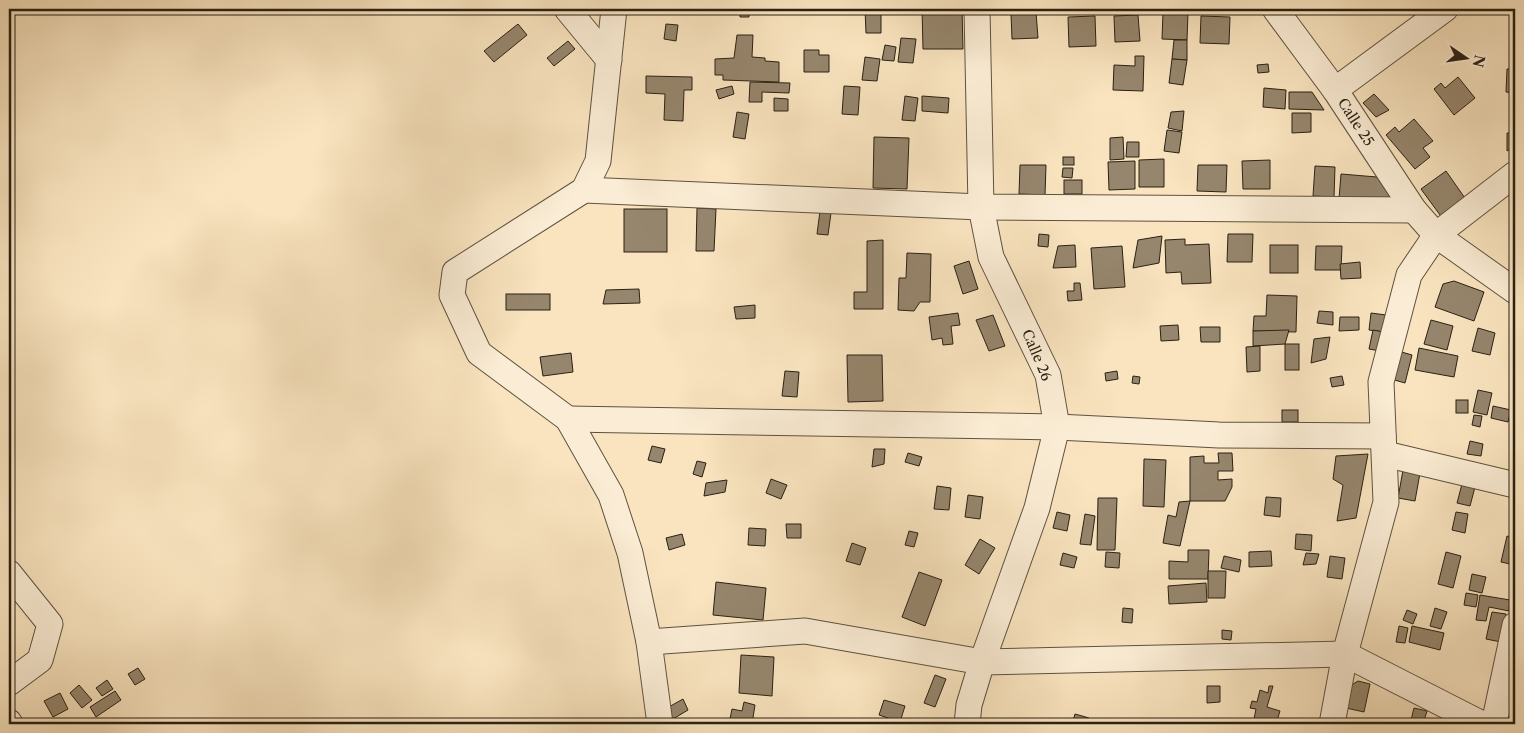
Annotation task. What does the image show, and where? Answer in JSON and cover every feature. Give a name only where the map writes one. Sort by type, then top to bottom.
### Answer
[{"type":"street","points":[[567,9],[609,60]]},
{"type":"street","points":[[614,9],[598,161],[584,190],[455,272],[452,295],[479,352],[568,419],[611,495],[630,553],[649,642],[660,724]]},
{"type":"street","name":"Calle 26","points":[[967,724],[970,705],[982,662],[1037,508],[1057,427],[1048,375],[991,256],[981,207],[977,9]]},
{"type":"street","name":"Calle 25","points":[[1275,9],[1335,90],[1414,210],[1436,235],[1515,291]]},
{"type":"street","points":[[1335,90],[1445,9]]},
{"type":"street","points":[[1332,724],[1345,654],[1386,502],[1381,382],[1409,275],[1436,235],[1515,174]]},
{"type":"street","points":[[584,190],[981,207],[1414,210]]},
{"type":"street","points":[[568,419],[1057,427],[1384,445],[1515,485]]},
{"type":"street","points":[[9,573],[50,624],[40,660],[9,683]]},
{"type":"street","points":[[1494,724],[1515,625]]},
{"type":"street","points":[[649,642],[805,631],[982,662],[1345,654],[1482,724]]},
{"type":"building","points":[[731,9],[749,9],[749,17],[740,17],[740,11],[731,11]]},
{"type":"building","points":[[865,9],[881,9],[881,33],[866,33]]},
{"type":"building","points":[[922,9],[962,9],[963,49],[923,49]]},
{"type":"building","points":[[1036,12],[1038,38],[1012,39],[1011,14]]},
{"type":"building","points":[[1163,13],[1188,13],[1187,40],[1162,39]]},
{"type":"building","points":[[1138,15],[1140,41],[1115,42],[1114,16]]},
{"type":"building","points":[[1095,16],[1096,46],[1069,47],[1068,17]]},
{"type":"building","points":[[1201,16],[1230,17],[1229,44],[1200,43]]},
{"type":"building","points":[[518,24],[527,35],[494,62],[484,51]]},
{"type":"building","points":[[666,24],[678,25],[676,41],[664,39]]},
{"type":"building","points":[[737,35],[753,35],[752,57],[765,58],[765,61],[779,62],[779,82],[723,80],[723,75],[715,75],[715,59],[734,58]]},
{"type":"building","points":[[901,38],[916,39],[913,63],[898,62]]},
{"type":"building","points":[[1174,40],[1187,40],[1187,60],[1172,59]]},
{"type":"building","points":[[568,41],[575,49],[554,66],[547,58]]},
{"type":"building","points":[[885,45],[896,47],[894,61],[882,60]]},
{"type":"building","points":[[804,50],[819,50],[819,55],[829,55],[829,72],[804,72]]},
{"type":"building","points":[[1135,56],[1144,56],[1143,91],[1113,90],[1114,65],[1135,66]]},
{"type":"building","points":[[865,57],[880,59],[877,81],[862,80]]},
{"type":"building","points":[[1172,59],[1187,60],[1183,85],[1169,83]]},
{"type":"building","points":[[1268,64],[1269,72],[1258,73],[1257,65]]},
{"type":"building","points":[[1507,69],[1515,69],[1515,93],[1506,92]]},
{"type":"building","points":[[646,76],[692,77],[692,90],[684,90],[683,121],[664,120],[665,94],[646,93]]},
{"type":"building","points":[[1458,77],[1475,98],[1454,115],[1434,89],[1441,83],[1445,88]]},
{"type":"building","points":[[750,82],[790,83],[789,93],[762,92],[762,102],[749,102]]},
{"type":"building","points":[[732,86],[734,94],[719,99],[716,90]]},
{"type":"building","points":[[844,86],[860,87],[858,115],[842,114]]},
{"type":"building","points":[[1264,88],[1286,90],[1285,109],[1263,107]]},
{"type":"building","points":[[1289,92],[1312,92],[1324,110],[1289,109]]},
{"type":"building","points":[[1374,94],[1389,110],[1376,117],[1363,103]]},
{"type":"building","points":[[905,96],[918,98],[915,121],[902,120]]},
{"type":"building","points":[[922,96],[949,98],[948,113],[922,111]]},
{"type":"building","points":[[774,98],[788,99],[788,111],[774,111]]},
{"type":"building","points":[[1184,111],[1182,131],[1168,128],[1171,112]]},
{"type":"building","points":[[737,112],[749,114],[745,139],[733,137]]},
{"type":"building","points":[[1292,113],[1311,113],[1311,132],[1292,133]]},
{"type":"building","points":[[1414,119],[1433,141],[1423,148],[1430,157],[1415,169],[1386,135],[1395,127],[1399,132]]},
{"type":"building","points":[[1167,130],[1182,132],[1179,153],[1164,151]]},
{"type":"building","points":[[1507,133],[1515,133],[1515,146],[1507,151]]},
{"type":"building","points":[[874,137],[909,138],[907,189],[873,188]]},
{"type":"building","points":[[1123,137],[1124,159],[1110,160],[1110,138]]},
{"type":"building","points":[[1127,142],[1139,142],[1139,157],[1126,157]]},
{"type":"building","points":[[1063,157],[1074,157],[1074,165],[1063,165]]},
{"type":"building","points":[[1164,159],[1164,187],[1139,187],[1139,160]]},
{"type":"building","points":[[1270,160],[1270,189],[1243,189],[1242,161]]},
{"type":"building","points":[[1135,161],[1135,189],[1109,190],[1108,162]]},
{"type":"building","points":[[1020,165],[1046,165],[1045,195],[1019,194]]},
{"type":"building","points":[[1198,165],[1227,165],[1226,192],[1197,191]]},
{"type":"building","points":[[1315,166],[1335,167],[1334,197],[1313,196]]},
{"type":"building","points":[[1063,168],[1073,168],[1072,178],[1062,177]]},
{"type":"building","points":[[1446,171],[1467,201],[1443,219],[1421,189]]},
{"type":"building","points":[[1341,174],[1377,177],[1395,203],[1339,199]]},
{"type":"building","points":[[1064,180],[1082,180],[1082,194],[1064,194]]},
{"type":"building","points":[[697,208],[716,209],[714,251],[696,251]]},
{"type":"building","points":[[624,209],[667,209],[667,252],[624,252]]},
{"type":"building","points":[[820,211],[831,213],[828,235],[817,234]]},
{"type":"building","points":[[1039,234],[1049,235],[1048,247],[1038,246]]},
{"type":"building","points":[[1228,234],[1253,234],[1252,262],[1227,262]]},
{"type":"building","points":[[1162,236],[1159,263],[1133,268],[1138,240]]},
{"type":"building","points":[[1185,239],[1185,245],[1209,244],[1211,283],[1182,284],[1181,272],[1166,273],[1165,240]]},
{"type":"building","points":[[883,240],[883,309],[854,309],[854,292],[867,292],[867,241]]},
{"type":"building","points":[[1075,245],[1076,267],[1053,268],[1058,246]]},
{"type":"building","points":[[1270,245],[1298,245],[1298,273],[1270,273]]},
{"type":"building","points":[[1122,246],[1125,287],[1094,289],[1091,248]]},
{"type":"building","points":[[1316,246],[1342,246],[1341,270],[1315,270]]},
{"type":"building","points":[[907,253],[931,254],[930,302],[920,302],[914,311],[898,310],[899,278],[906,278]]},
{"type":"building","points":[[969,261],[978,289],[963,294],[954,266]]},
{"type":"building","points":[[1360,262],[1361,278],[1341,279],[1340,264]]},
{"type":"building","points":[[1512,268],[1515,271],[1515,288],[1504,277]]},
{"type":"building","points":[[1454,281],[1484,292],[1474,321],[1435,307],[1443,284]]},
{"type":"building","points":[[1074,283],[1080,283],[1082,300],[1068,301],[1067,291],[1074,291]]},
{"type":"building","points":[[639,289],[640,303],[603,304],[606,290]]},
{"type":"building","points":[[506,294],[550,294],[550,310],[506,310]]},
{"type":"building","points":[[1267,295],[1297,296],[1296,332],[1253,331],[1254,316],[1266,316]]},
{"type":"building","points":[[755,305],[755,318],[736,319],[734,307]]},
{"type":"building","points":[[1319,311],[1333,312],[1333,325],[1317,323]]},
{"type":"building","points":[[958,313],[960,325],[951,326],[953,344],[943,345],[942,338],[932,340],[929,317]]},
{"type":"building","points":[[1371,313],[1386,315],[1384,332],[1369,330]]},
{"type":"building","points":[[993,315],[1005,346],[989,351],[976,320]]},
{"type":"building","points":[[1340,317],[1359,317],[1359,330],[1339,331]]},
{"type":"building","points":[[1431,320],[1453,326],[1447,350],[1424,344]]},
{"type":"building","points":[[1178,325],[1179,340],[1161,341],[1160,326]]},
{"type":"building","points":[[1200,327],[1220,327],[1220,342],[1201,342]]},
{"type":"building","points":[[1478,328],[1495,333],[1490,355],[1472,351]]},
{"type":"building","points":[[1289,330],[1285,344],[1253,346],[1253,331]]},
{"type":"building","points":[[1373,330],[1384,332],[1380,351],[1369,349]]},
{"type":"building","points":[[1330,337],[1326,359],[1311,363],[1314,339]]},
{"type":"building","points":[[1285,344],[1299,344],[1299,370],[1285,370]]},
{"type":"building","points":[[1260,346],[1260,371],[1247,372],[1246,347]]},
{"type":"building","points":[[1419,348],[1458,356],[1454,377],[1415,370]]},
{"type":"building","points":[[1398,351],[1412,355],[1405,383],[1391,379]]},
{"type":"building","points":[[571,353],[573,372],[543,376],[540,357]]},
{"type":"building","points":[[847,355],[882,355],[883,401],[848,402]]},
{"type":"building","points":[[785,371],[799,372],[797,397],[782,396]]},
{"type":"building","points":[[1117,371],[1118,379],[1106,381],[1105,373]]},
{"type":"building","points":[[1133,376],[1140,377],[1139,384],[1132,383]]},
{"type":"building","points":[[1342,376],[1344,385],[1332,387],[1330,378]]},
{"type":"building","points":[[1478,390],[1492,393],[1487,415],[1473,412]]},
{"type":"building","points":[[1456,400],[1468,400],[1468,413],[1456,413]]},
{"type":"building","points":[[1493,406],[1511,410],[1508,422],[1491,418]]},
{"type":"building","points":[[1282,410],[1298,410],[1298,422],[1282,422]]},
{"type":"building","points":[[1474,415],[1482,416],[1480,427],[1472,425]]},
{"type":"building","points":[[1470,441],[1483,444],[1481,456],[1467,454]]},
{"type":"building","points":[[652,446],[665,449],[661,463],[648,460]]},
{"type":"building","points":[[874,449],[885,449],[884,464],[872,467]]},
{"type":"building","points":[[908,453],[922,457],[919,466],[905,462]]},
{"type":"building","points":[[1218,453],[1232,453],[1233,471],[1218,471],[1218,480],[1232,479],[1232,487],[1225,501],[1190,501],[1190,457],[1204,456],[1204,463],[1219,463]]},
{"type":"building","points":[[1368,454],[1356,518],[1337,521],[1343,485],[1333,479],[1336,456]]},
{"type":"building","points":[[1144,459],[1166,460],[1164,507],[1143,506]]},
{"type":"building","points":[[697,461],[706,463],[702,477],[693,474]]},
{"type":"building","points":[[1403,470],[1420,473],[1415,501],[1398,498]]},
{"type":"building","points":[[771,479],[787,485],[781,499],[766,493]]},
{"type":"building","points":[[727,480],[725,492],[704,496],[706,483]]},
{"type":"building","points":[[1462,484],[1475,487],[1470,506],[1457,503]]},
{"type":"building","points":[[937,486],[951,488],[949,510],[934,509]]},
{"type":"building","points":[[968,495],[983,497],[980,519],[965,517]]},
{"type":"building","points":[[1266,497],[1281,498],[1280,517],[1264,515]]},
{"type":"building","points":[[1098,498],[1117,498],[1115,550],[1097,550]]},
{"type":"building","points":[[1190,501],[1180,546],[1163,543],[1168,515],[1176,517],[1179,502]]},
{"type":"building","points":[[1057,512],[1070,515],[1067,531],[1053,528]]},
{"type":"building","points":[[1456,512],[1468,514],[1465,533],[1452,530]]},
{"type":"building","points":[[1085,514],[1095,516],[1091,545],[1080,544]]},
{"type":"building","points":[[786,524],[801,524],[801,538],[787,538]]},
{"type":"building","points":[[749,528],[766,529],[765,546],[748,545]]},
{"type":"building","points":[[909,531],[918,533],[914,547],[905,545]]},
{"type":"building","points":[[682,534],[685,545],[669,550],[666,538]]},
{"type":"building","points":[[1296,534],[1312,535],[1311,551],[1295,549]]},
{"type":"building","points":[[1507,536],[1515,538],[1515,565],[1501,562]]},
{"type":"building","points":[[980,539],[995,548],[979,574],[965,565]]},
{"type":"building","points":[[852,543],[866,548],[860,565],[846,561]]},
{"type":"building","points":[[1188,550],[1209,550],[1208,579],[1169,579],[1169,561],[1188,562]]},
{"type":"building","points":[[1271,551],[1272,566],[1249,567],[1249,552]]},
{"type":"building","points":[[1106,552],[1120,553],[1119,568],[1105,567]]},
{"type":"building","points":[[1446,552],[1461,556],[1453,588],[1438,584]]},
{"type":"building","points":[[1063,553],[1077,557],[1074,568],[1060,565]]},
{"type":"building","points":[[1306,553],[1319,554],[1316,564],[1303,565]]},
{"type":"building","points":[[1224,556],[1241,560],[1239,572],[1221,568]]},
{"type":"building","points":[[1330,556],[1345,558],[1342,579],[1327,577]]},
{"type":"building","points":[[1208,571],[1226,571],[1225,598],[1208,598]]},
{"type":"building","points":[[919,572],[942,580],[925,626],[902,617]]},
{"type":"building","points":[[1472,574],[1486,577],[1482,593],[1469,590]]},
{"type":"building","points":[[716,582],[766,588],[763,620],[713,615]]},
{"type":"building","points":[[1206,583],[1207,602],[1169,604],[1168,586]]},
{"type":"building","points":[[1466,593],[1478,595],[1476,607],[1464,605]]},
{"type":"building","points":[[1480,595],[1510,600],[1509,611],[1489,607],[1486,621],[1476,620]]},
{"type":"building","points":[[1123,608],[1133,609],[1132,623],[1122,622]]},
{"type":"building","points":[[1435,608],[1447,612],[1441,629],[1430,626]]},
{"type":"building","points":[[1407,610],[1417,614],[1413,624],[1403,620]]},
{"type":"building","points":[[1492,612],[1506,614],[1501,642],[1486,639]]},
{"type":"building","points":[[1399,626],[1408,628],[1405,643],[1396,642]]},
{"type":"building","points":[[1412,626],[1444,633],[1440,650],[1409,642]]},
{"type":"building","points":[[1222,630],[1232,631],[1231,640],[1222,639]]},
{"type":"building","points":[[741,655],[774,657],[772,696],[739,693]]},
{"type":"building","points":[[138,668],[145,679],[135,685],[128,674]]},
{"type":"building","points":[[935,675],[946,679],[935,707],[924,703]]},
{"type":"building","points":[[107,680],[113,689],[102,696],[96,688]]},
{"type":"building","points":[[1358,681],[1370,684],[1364,712],[1346,708],[1350,686]]},
{"type":"building","points":[[79,685],[92,700],[82,708],[70,693]]},
{"type":"building","points":[[1207,686],[1220,686],[1220,702],[1207,703]]},
{"type":"building","points":[[1269,686],[1273,686],[1267,707],[1280,711],[1276,724],[1254,719],[1256,709],[1250,708],[1252,701],[1257,702],[1260,690],[1268,693]]},
{"type":"building","points":[[115,691],[121,700],[96,717],[90,707]]},
{"type":"building","points":[[60,693],[68,709],[53,717],[44,701]]},
{"type":"building","points":[[683,699],[688,710],[673,719],[667,708]]},
{"type":"building","points":[[884,700],[905,706],[900,722],[879,715]]},
{"type":"building","points":[[744,702],[755,705],[752,724],[729,724],[732,709],[742,711]]},
{"type":"building","points":[[1414,708],[1427,711],[1423,724],[1410,724]]},
{"type":"building","points":[[1075,714],[1089,718],[1087,724],[1072,724]]},
{"type":"building","points":[[806,721],[821,722],[820,724],[805,724]]}]
